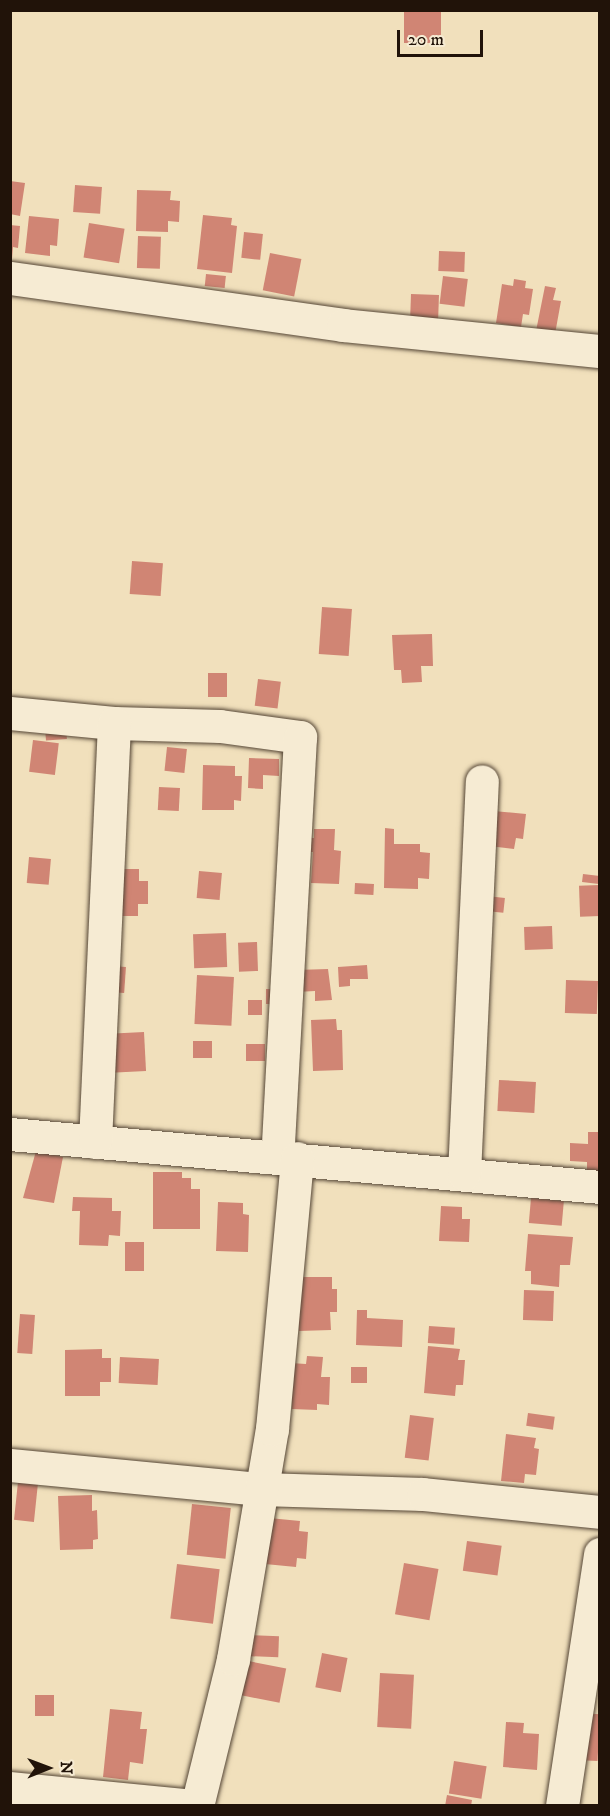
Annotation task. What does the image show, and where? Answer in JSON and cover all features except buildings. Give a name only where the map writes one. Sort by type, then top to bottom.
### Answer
[{"type":"street","points":[[10,278],[343,325],[600,351]]},
{"type":"street","points":[[10,713],[114,723],[220,726],[300,737],[287,1157],[272,1429],[233,1659],[197,1806]]},
{"type":"street","points":[[95,1142],[114,723]]},
{"type":"street","points":[[464,1174],[482,781]]},
{"type":"street","points":[[10,1134],[287,1157],[600,1187]]},
{"type":"street","points":[[10,1465],[261,1489],[423,1494],[600,1512]]},
{"type":"street","points":[[562,1806],[600,1554]]},
{"type":"street","points":[[10,1788],[192,1806]]}]
